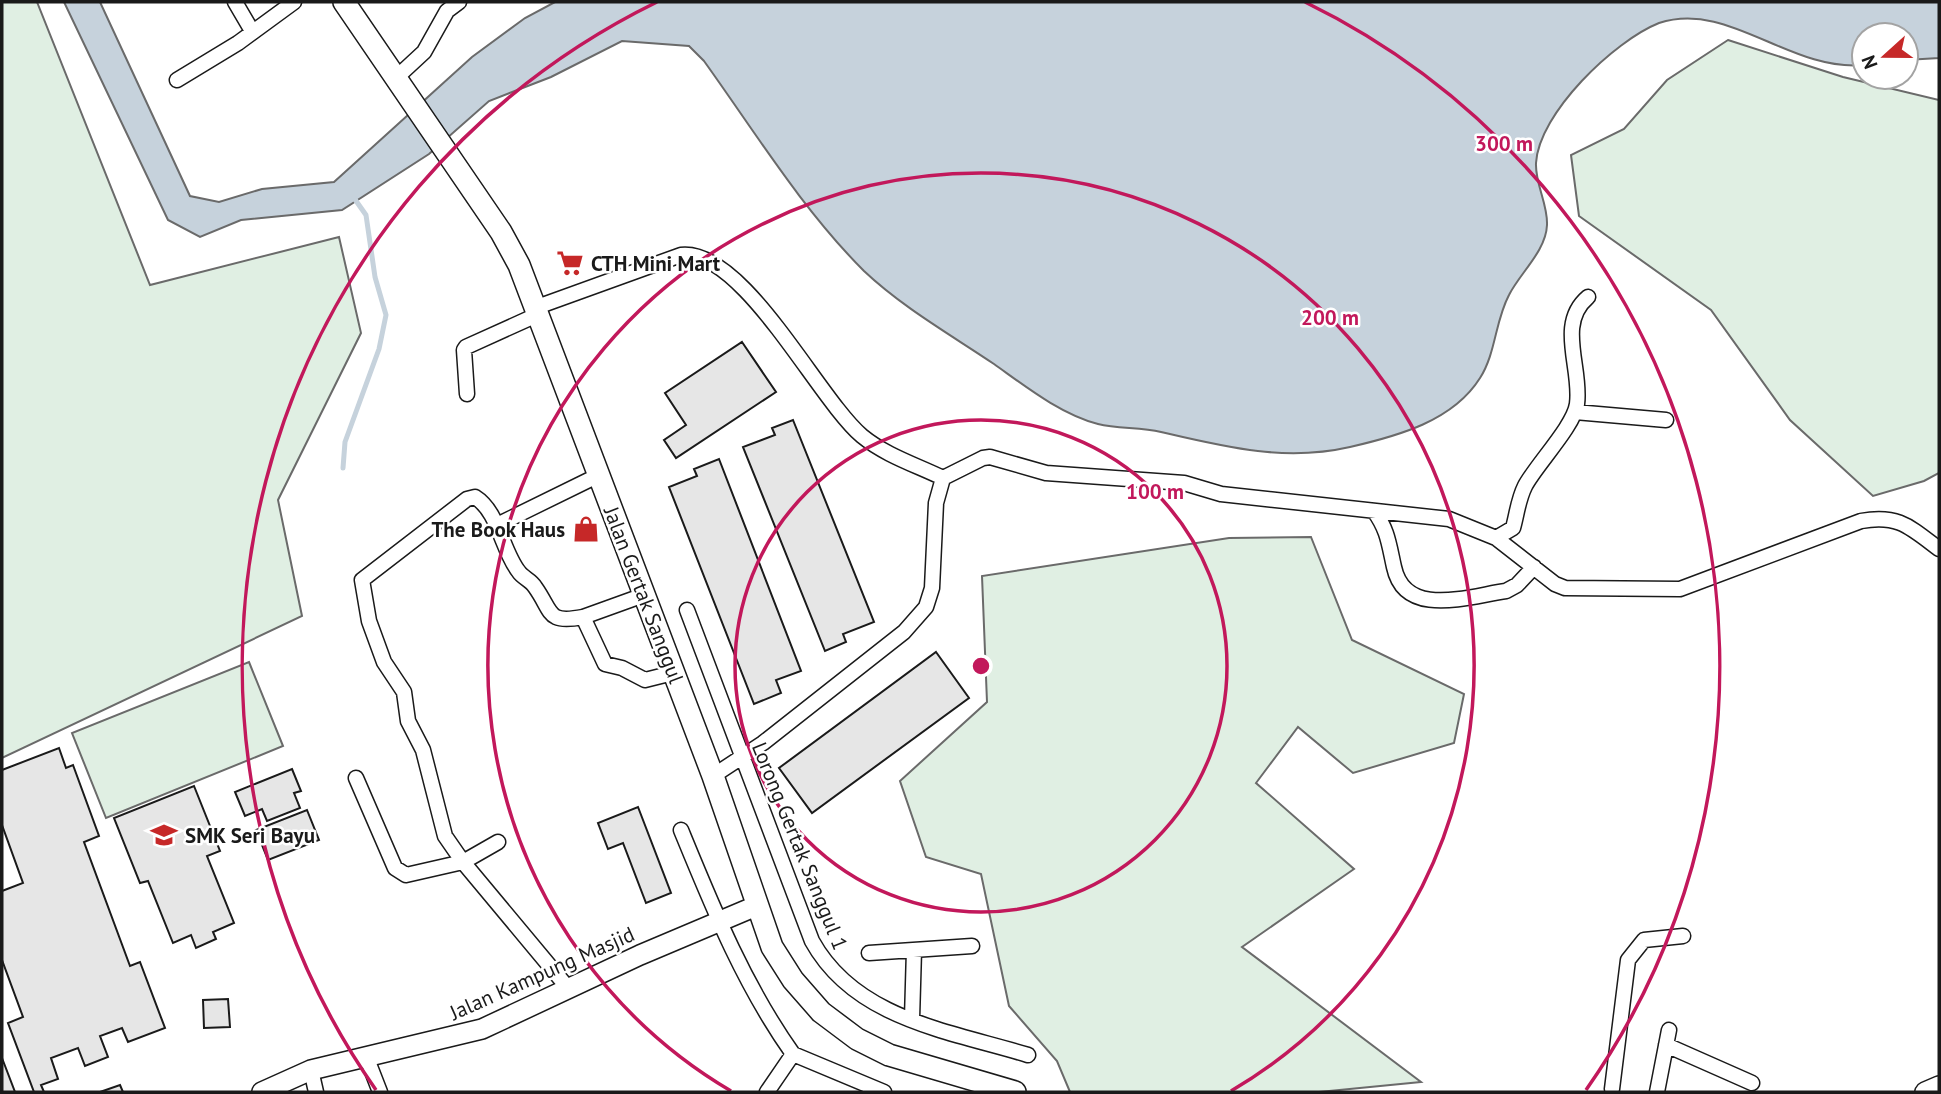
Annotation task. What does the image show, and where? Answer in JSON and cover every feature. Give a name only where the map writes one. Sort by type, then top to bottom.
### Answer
[{"type":"main road","name":"Jalan Gertak Sanggul","points":[[344,2],[502,232],[538,311],[713,776],[772,947],[793,980],[821,1012],[857,1039],[889,1055],[1016,1092]]},
{"type":"street","points":[[235,2],[252,31]]},
{"type":"street","points":[[177,80],[294,2]]},
{"type":"street","points":[[397,77],[424,52],[447,11],[459,2]]},
{"type":"street","points":[[467,394],[466,347],[538,311],[681,255],[699,256],[743,287],[762,308],[860,435],[886,451],[943,478]]},
{"type":"street","points":[[1496,538],[1513,528],[1524,488],[1575,412],[1577,385],[1571,325],[1578,305],[1588,297]]},
{"type":"street","points":[[1575,412],[1666,420]]},
{"type":"street","points":[[713,776],[904,632],[926,607],[933,588],[936,503],[943,478],[983,458],[990,457],[1046,473],[1176,482],[1221,494],[1449,519],[1496,538],[1555,584],[1565,588],[1680,589],[1881,517],[1909,526],[1939,549]]},
{"type":"street","points":[[495,526],[599,475]]},
{"type":"street","points":[[568,988],[463,862],[445,836],[423,750],[408,721],[404,692],[384,662],[369,621],[362,580],[467,499],[479,498],[519,573],[533,583],[548,612],[561,619],[583,617],[644,595]]},
{"type":"street","points":[[1374,511],[1389,536],[1398,579],[1403,589],[1429,602],[1506,591],[1517,585],[1534,567]]},
{"type":"street","name":"Lorong Gertak Sanggul 1","points":[[687,610],[812,942],[825,966],[850,989],[883,1010],[1028,1055]]},
{"type":"street","points":[[583,617],[605,664],[621,668],[645,680],[673,673]]},
{"type":"street","points":[[356,778],[401,873],[406,876],[463,862],[498,842]]},
{"type":"street","points":[[681,830],[718,921],[767,1017],[793,1054],[884,1092]]},
{"type":"street","name":"Jalan Kampung Masjid","points":[[262,1092],[311,1070],[482,1029],[568,988],[756,906]]},
{"type":"street","points":[[1614,1091],[1628,960],[1644,940],[1683,936]]},
{"type":"street","points":[[869,953],[972,946]]},
{"type":"street","points":[[912,1019],[914,950]]},
{"type":"street","points":[[1657,1092],[1669,1030]]},
{"type":"street","points":[[1666,1045],[1752,1083]]},
{"type":"street","points":[[767,1092],[793,1054]]},
{"type":"street","points":[[366,1056],[380,1092]]},
{"type":"street","points":[[311,1070],[316,1092]]},
{"type":"street","points":[[1925,1092],[1939,1086]]},
{"type":"green space","points":[[2,2],[37,2],[150,285],[339,237],[361,333],[278,500],[302,616],[2,758]]},
{"type":"green space","points":[[1728,40],[1850,79],[1850,91],[1901,91],[1939,100],[1939,473],[1924,481],[1873,496],[1790,420],[1711,310],[1579,216],[1571,155],[1624,129],[1667,80]]},
{"type":"green space","points":[[1311,537],[1352,640],[1464,694],[1454,743],[1353,773],[1298,727],[1256,783],[1354,869],[1242,947],[1421,1082],[1319,1092],[1070,1092],[1057,1061],[1009,1006],[981,874],[926,857],[900,781],[987,702],[982,576],[1229,538]]},
{"type":"green space","points":[[249,662],[283,746],[106,818],[72,733]]},
{"type":"shaded area","points":[[64,2],[100,2],[190,196],[219,202],[262,189],[334,182],[472,57],[525,18],[555,2],[1939,2],[1939,58],[1920,59],[1920,21],[1850,21],[1850,64],[1810,58],[1735,28],[1685,18],[1659,23],[1621,45],[1564,101],[1540,143],[1536,163],[1537,179],[1546,209],[1546,235],[1504,305],[1493,348],[1480,378],[1469,393],[1440,416],[1387,438],[1326,451],[1255,451],[1153,430],[1106,426],[1070,414],[1043,398],[894,297],[864,271],[820,222],[704,61],[689,46],[622,41],[551,77],[489,101],[429,154],[342,210],[241,220],[200,237],[168,220]]},
{"type":"building","points":[[742,342],[776,392],[676,458],[664,440],[686,425],[665,393]]},
{"type":"building","points":[[793,420],[874,622],[843,634],[846,642],[825,651],[743,447],[775,435],[772,428]]},
{"type":"building","points":[[719,459],[801,671],[776,680],[781,693],[754,704],[669,487],[697,476],[694,469]]},
{"type":"building","points":[[936,652],[969,698],[812,813],[779,768]]},
{"type":"building","points":[[59,748],[66,768],[73,765],[99,836],[84,842],[130,966],[140,962],[165,1028],[128,1042],[122,1028],[100,1036],[108,1057],[85,1066],[78,1048],[51,1058],[58,1079],[41,1085],[44,1092],[34,1092],[8,1023],[23,1017],[2,960],[2,891],[23,883],[2,825],[2,770]]},
{"type":"building","points":[[292,769],[301,791],[294,793],[300,808],[267,821],[262,809],[245,816],[235,792]]},
{"type":"building","points":[[194,786],[220,851],[207,856],[234,923],[213,932],[216,939],[196,948],[191,935],[173,943],[148,881],[140,883],[114,818]]},
{"type":"building","points":[[638,807],[671,893],[646,903],[623,843],[608,849],[598,823]]},
{"type":"building","points":[[307,810],[319,840],[268,860],[256,830]]},
{"type":"building","points":[[228,999],[230,1027],[204,1028],[203,1000]]},
{"type":"building","points":[[2,1058],[15,1092],[2,1092]]},
{"type":"building","points":[[120,1085],[123,1092],[100,1092]]},
{"type":"waterway","points":[[343,468],[345,442],[379,349],[386,315],[375,277],[366,215],[354,198]]},
{"type":"place","name":"CTH Mini Mart","points":[[570,263]]},
{"type":"place","name":"The Book Haus","points":[[586,529]]},
{"type":"place","name":"SMK Seri Bayu","points":[[164,835]]}]
